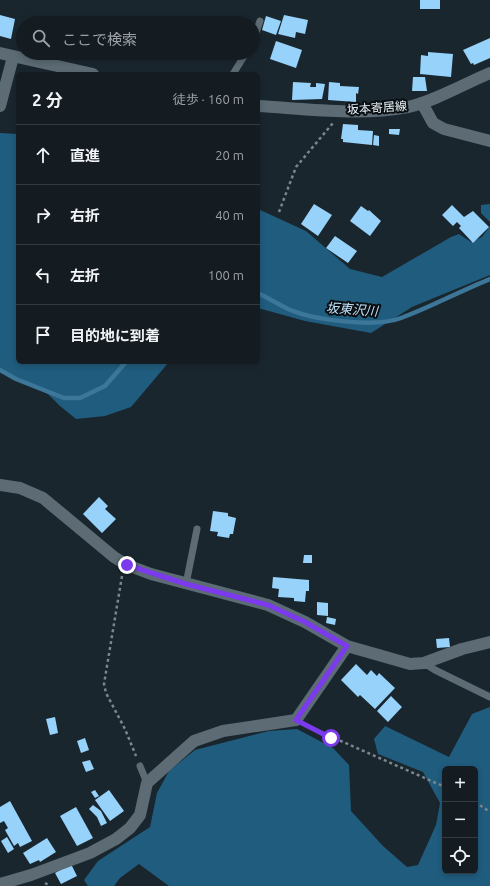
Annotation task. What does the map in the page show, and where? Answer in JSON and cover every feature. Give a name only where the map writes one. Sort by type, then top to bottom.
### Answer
[{"type":"street","points":[[0,53],[16,58]]},
{"type":"street","points":[[0,106],[13,57]]},
{"type":"street","points":[[27,60],[84,72]]},
{"type":"street","name":"坂本寄居線","points":[[260,106],[344,111],[408,107],[422,103],[490,73]]},
{"type":"street","points":[[422,103],[433,123],[444,129],[490,141]]},
{"type":"street","points":[[0,485],[20,488],[43,498],[114,557],[127,565],[186,584],[268,605],[305,622],[347,646],[410,664],[424,663],[462,649],[490,642]]},
{"type":"street","points":[[0,884],[31,875],[90,853],[116,839],[130,828],[140,816],[148,783],[194,741],[223,732],[296,720],[347,646]]},
{"type":"lane","points":[[234,72],[242,60]]},
{"type":"lane","points":[[186,584],[197,529]]},
{"type":"lane","points":[[424,663],[490,697]]},
{"type":"lane","points":[[140,766],[148,783]]},
{"type":"path","points":[[279,212],[296,168],[344,111]]},
{"type":"path","points":[[127,565],[121,579],[104,684],[106,693],[125,729],[140,766]]},
{"type":"path","points":[[296,720],[331,738],[442,786]]},
{"type":"path","points":[[478,804],[490,812]]},
{"type":"shaded area","points":[[0,133],[16,134],[16,364],[167,364],[131,407],[105,416],[76,419],[43,389],[0,370]]},
{"type":"shaded area","points":[[490,204],[490,222],[481,213],[481,205]]},
{"type":"shaded area","points":[[260,210],[306,231],[350,269],[382,277],[451,237],[459,234],[471,242],[482,237],[490,226],[490,275],[412,307],[371,333],[305,321],[260,309]]},
{"type":"shaded area","points":[[490,707],[490,886],[169,886],[139,864],[120,878],[114,886],[88,886],[84,880],[98,861],[150,827],[157,793],[169,771],[195,750],[269,731],[297,729],[333,748],[349,765],[351,811],[383,846],[407,867],[418,865],[436,825],[440,803],[423,772],[378,754],[374,739],[385,726],[449,757],[472,714]]},
{"type":"building","points":[[420,0],[440,0],[440,9],[420,9]]},
{"type":"building","points":[[0,15],[15,19],[11,39],[0,36]]},
{"type":"building","points":[[284,15],[308,20],[305,34],[296,32],[295,38],[278,34]]},
{"type":"building","points":[[266,16],[281,21],[276,35],[262,30]]},
{"type":"building","points":[[490,38],[490,58],[474,65],[473,63],[471,64],[463,50]]},
{"type":"building","points":[[276,41],[302,50],[296,68],[270,59]]},
{"type":"building","points":[[428,52],[453,54],[451,77],[420,74],[421,55],[428,56]]},
{"type":"building","points":[[413,77],[425,77],[427,91],[412,91]]},
{"type":"building","points":[[293,82],[311,83],[310,87],[316,87],[316,83],[325,84],[322,99],[292,100]]},
{"type":"building","points":[[329,82],[340,83],[340,86],[359,87],[358,94],[356,93],[356,102],[328,100]]},
{"type":"building","points":[[343,124],[358,125],[358,130],[373,131],[372,145],[343,142],[343,139],[341,139]]},
{"type":"building","points":[[389,129],[400,129],[399,135],[389,134]]},
{"type":"building","points":[[374,135],[379,136],[379,146],[373,145]]},
{"type":"building","points":[[314,204],[332,215],[318,236],[301,224]]},
{"type":"building","points":[[452,205],[464,217],[473,211],[489,227],[473,243],[459,228],[461,226],[457,222],[453,226],[442,215]]},
{"type":"building","points":[[361,206],[368,211],[369,210],[381,221],[370,236],[350,221]]},
{"type":"building","points":[[335,236],[357,251],[348,263],[326,248]]},
{"type":"building","points":[[99,497],[108,506],[105,509],[116,519],[102,533],[83,514]]},
{"type":"building","points":[[213,511],[228,513],[228,516],[236,518],[233,534],[230,534],[229,538],[217,536],[218,532],[210,531]]},
{"type":"building","points":[[304,555],[312,555],[312,563],[303,563]]},
{"type":"building","points":[[273,577],[309,580],[309,591],[306,591],[305,602],[294,601],[294,598],[278,597],[279,589],[272,588]]},
{"type":"building","points":[[317,602],[328,603],[328,616],[317,615]]},
{"type":"building","points":[[327,617],[336,619],[335,625],[326,623]]},
{"type":"building","points":[[449,638],[450,647],[437,648],[436,639]]},
{"type":"building","points":[[356,664],[367,675],[371,670],[377,676],[379,673],[395,688],[375,709],[360,695],[358,697],[341,680]]},
{"type":"building","points":[[391,696],[402,707],[388,722],[377,711]]},
{"type":"building","points":[[55,717],[58,733],[50,735],[46,719]]},
{"type":"building","points":[[85,738],[89,750],[81,753],[77,741]]},
{"type":"building","points":[[90,760],[94,769],[86,772],[82,762]]},
{"type":"building","points":[[95,790],[99,796],[95,798],[91,792]]},
{"type":"building","points":[[109,790],[124,811],[110,821],[95,800]]},
{"type":"building","points":[[10,801],[32,841],[20,847],[18,843],[14,846],[5,830],[8,828],[4,821],[0,823],[0,807]]},
{"type":"building","points":[[93,805],[101,811],[107,823],[101,826],[97,817],[89,809]]},
{"type":"building","points":[[76,807],[93,838],[77,846],[60,816]]},
{"type":"building","points":[[7,837],[14,849],[8,853],[1,841]]},
{"type":"building","points":[[47,838],[56,852],[40,862],[39,860],[30,864],[23,853]]},
{"type":"building","points":[[71,864],[77,876],[61,884],[55,873]]},
{"type":"waterway","name":"坂東沢川","points":[[260,294],[288,309],[299,313],[344,321],[376,322],[390,321],[401,318],[490,279]]},
{"type":"waterway","name":"坂東沢川","points":[[0,370],[16,379],[64,398],[80,398],[105,386],[124,364]]},
{"type":"route","points":[[127,565],[151,574],[186,584],[268,605],[305,622],[347,646],[296,720],[331,738]]}]
